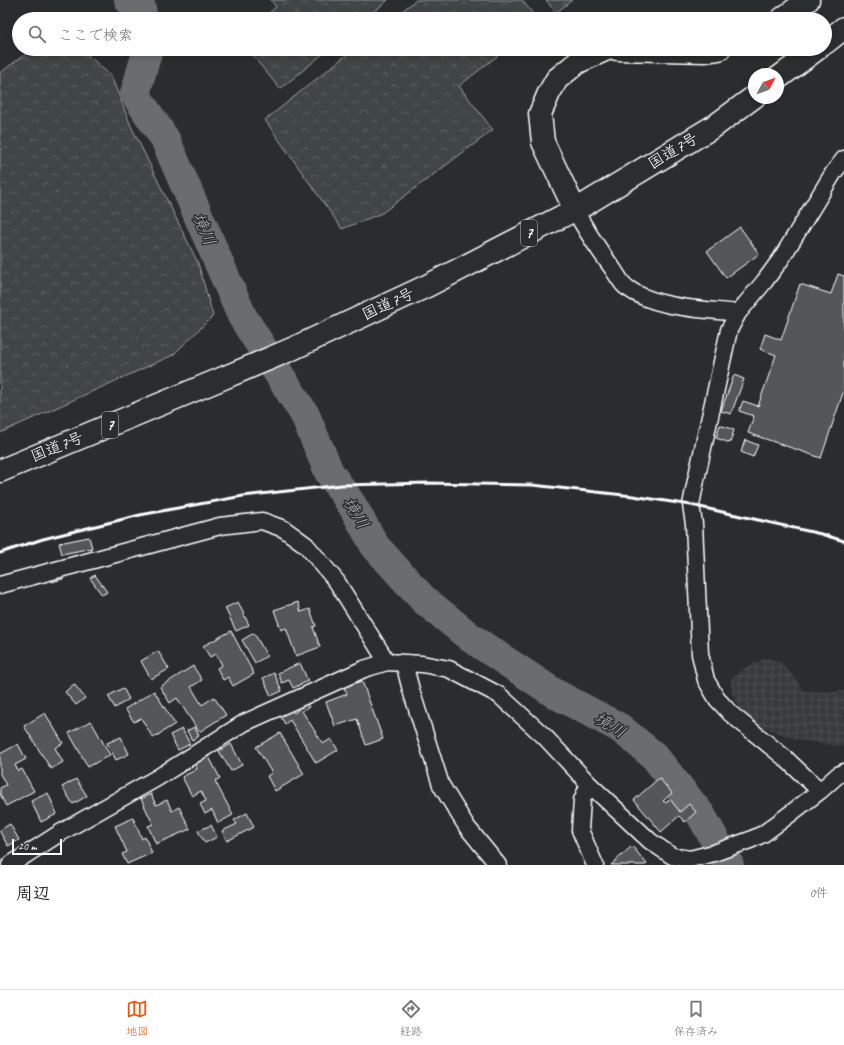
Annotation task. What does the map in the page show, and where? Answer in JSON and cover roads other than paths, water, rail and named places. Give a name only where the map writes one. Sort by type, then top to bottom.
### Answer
[{"type":"main road","points":[[792,12],[808,0]]},
{"type":"main road","points":[[832,37],[844,28]]},
{"type":"main road","points":[[575,210],[543,142],[540,114],[557,79],[578,62],[591,56]]},
{"type":"main road","points":[[784,74],[808,56]]},
{"type":"main road","name":"国道7号","points":[[0,471],[292,349],[429,285],[584,205],[716,125],[748,101]]},
{"type":"street","points":[[820,791],[786,758],[731,714],[717,699],[706,680],[700,654],[694,524],[691,505],[729,330],[738,313],[764,282],[781,258],[834,172],[844,159]]},
{"type":"street","points":[[575,210],[587,231],[625,286],[642,296],[666,304],[738,313]]},
{"type":"street","points":[[0,585],[220,526],[262,521],[284,530],[306,545],[336,582],[387,662]]},
{"type":"street","points":[[10,865],[60,832],[156,778],[244,723],[364,669],[387,662],[422,664],[449,669],[499,695],[545,738],[589,784],[650,841],[672,856],[691,862],[763,834],[820,791],[838,775],[844,772]]},
{"type":"street","points":[[404,663],[441,785],[467,827],[498,865]]},
{"type":"street","points":[[589,784],[582,800],[580,830],[595,865]]},
{"type":"waterway","name":"境川","points":[[129,0],[141,8],[142,12]]},
{"type":"waterway","name":"境川","points":[[146,56],[135,94],[165,139],[242,316],[305,415],[329,472],[352,505],[375,546],[423,599],[471,638],[554,693],[620,728],[654,756],[701,815],[729,865]]},
{"type":"railway","points":[[0,553],[43,539],[140,515],[243,496],[342,485],[429,483],[532,485],[633,496],[691,505],[821,534],[844,541]]}]
